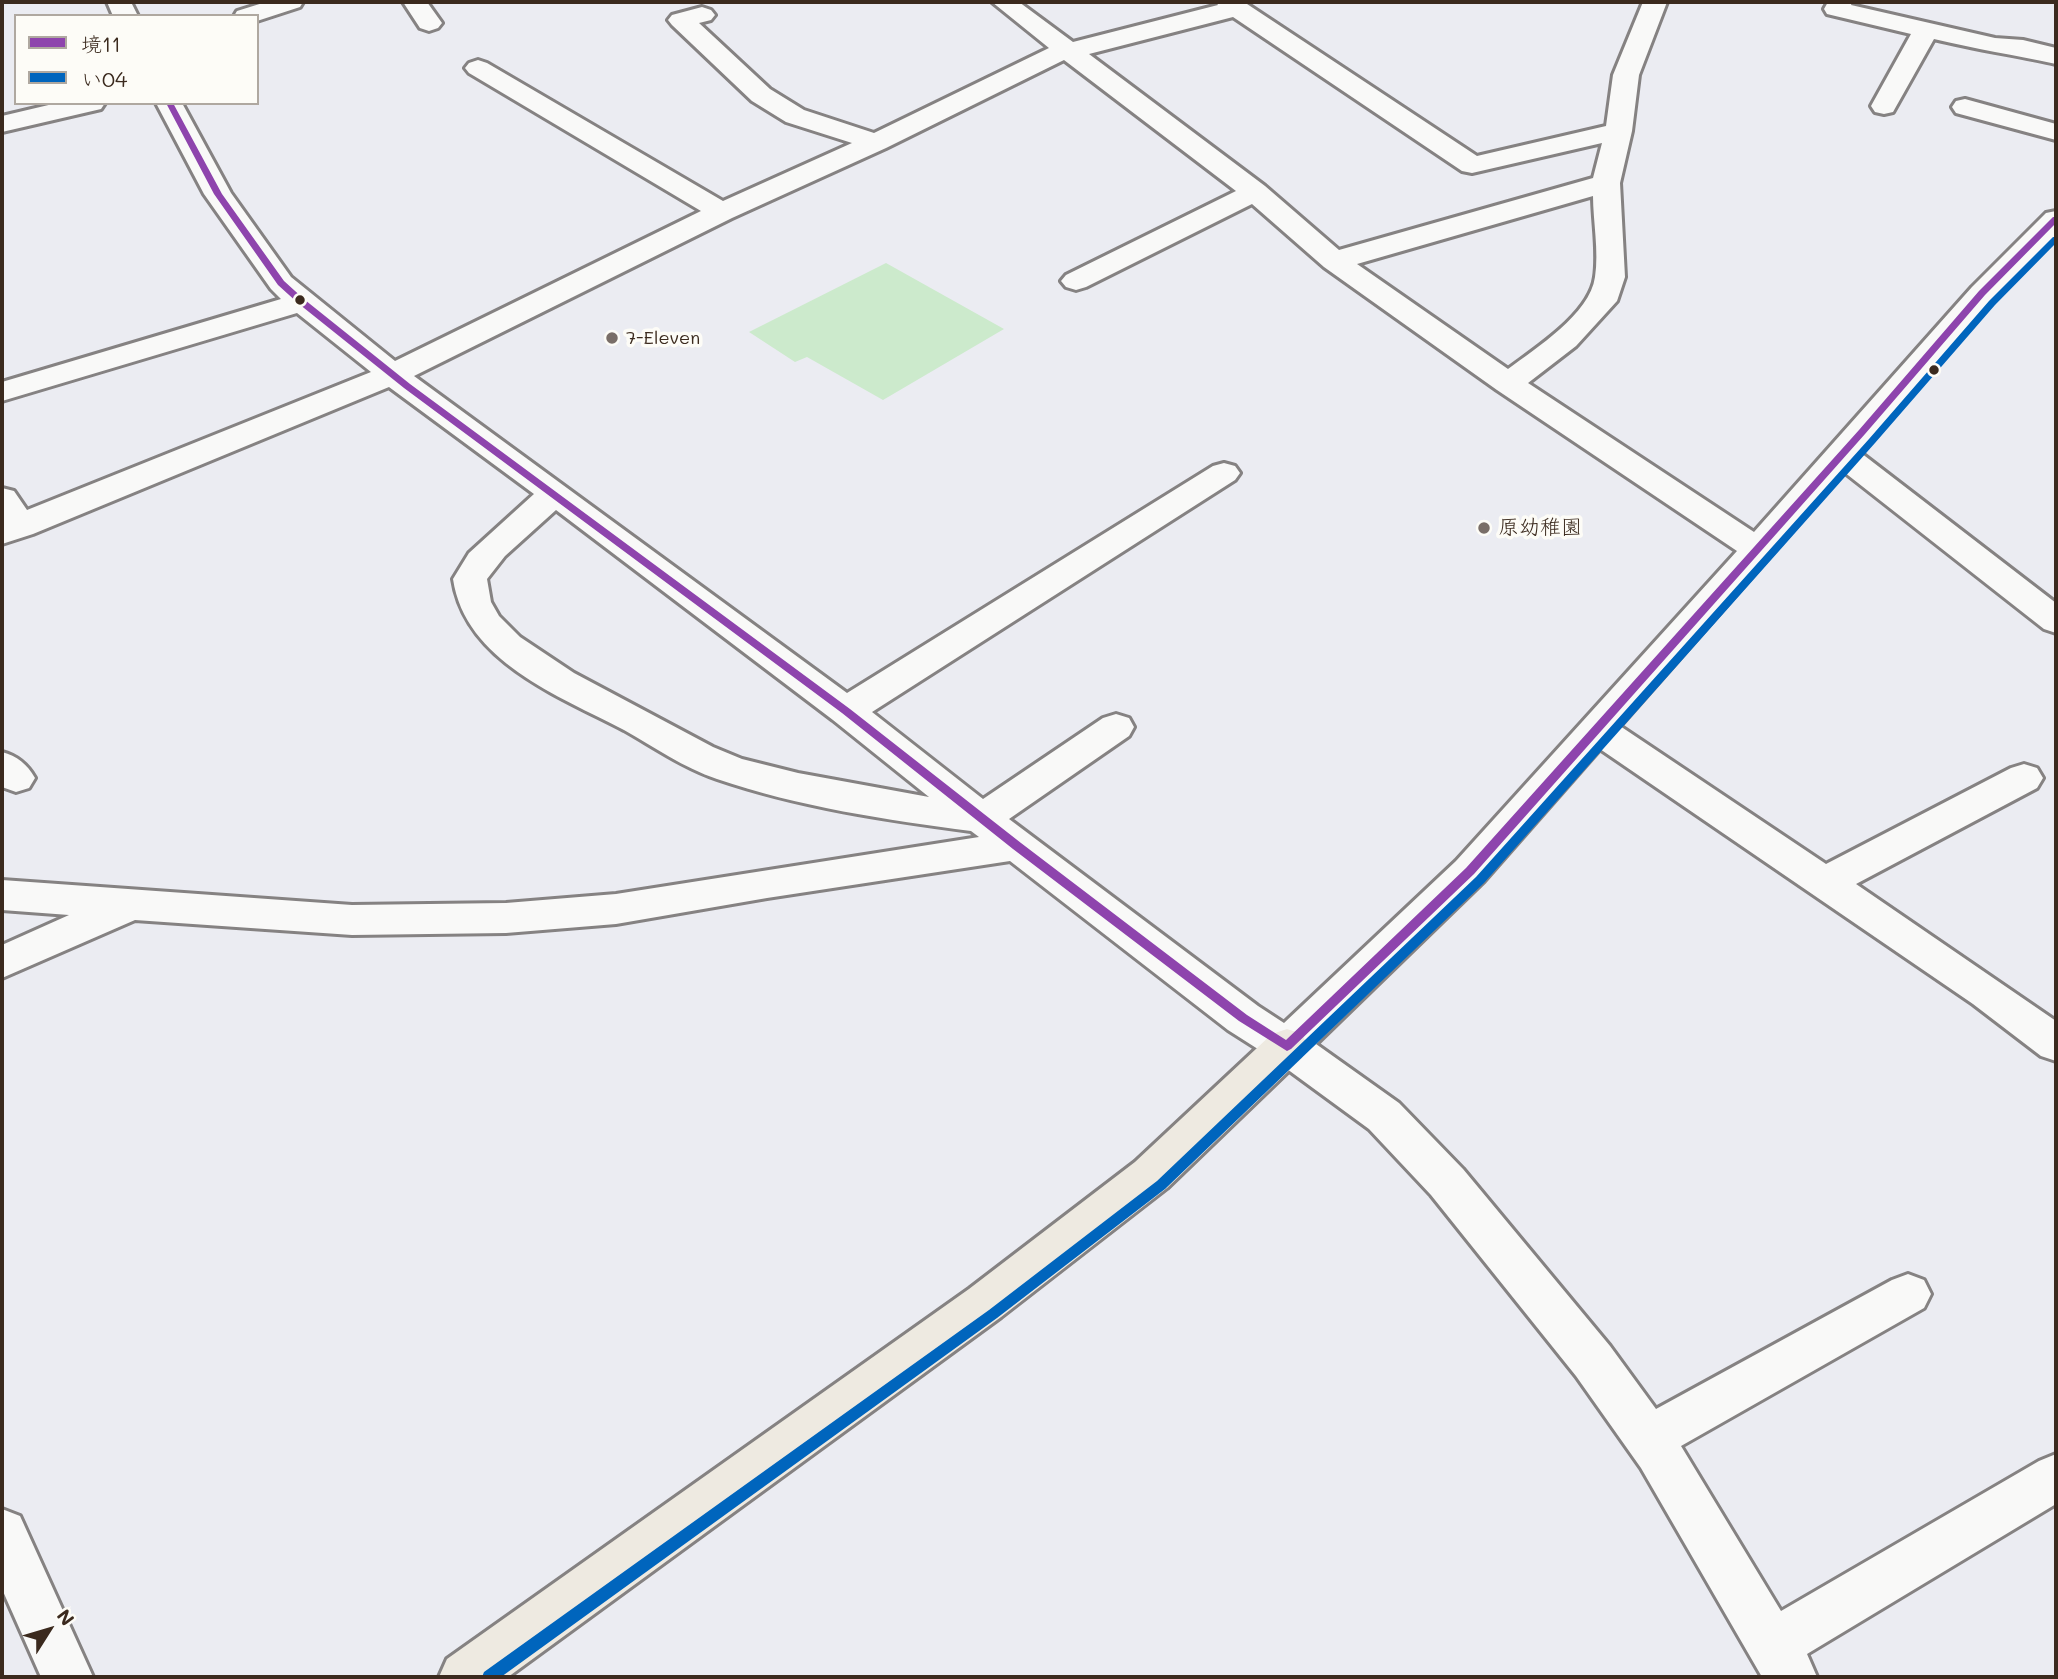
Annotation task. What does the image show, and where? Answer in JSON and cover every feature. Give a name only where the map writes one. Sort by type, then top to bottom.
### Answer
[{"type":"main road","points":[[466,1677],[1018,1277],[1151,1175],[1287,1046]]},
{"type":"street","points":[[252,14],[291,2]]},
{"type":"street","points":[[1004,2],[1070,49],[1255,192],[1334,261],[1508,383],[1757,549]]},
{"type":"street","points":[[1840,2],[1836,9],[1995,46],[2023,48],[2056,56]]},
{"type":"street","points":[[1508,383],[1565,340],[1602,301],[1610,277],[1606,183],[1619,131],[1626,75],[1650,3]]},
{"type":"street","points":[[2,498],[11,530],[392,374],[1049,56],[1233,5],[1472,165],[1619,131]]},
{"type":"street","points":[[681,20],[761,95],[795,116],[876,142]]},
{"type":"street","points":[[1884,106],[1926,30]]},
{"type":"street","points":[[478,68],[722,212]]},
{"type":"street","points":[[2,124],[83,105]]},
{"type":"street","points":[[170,105],[218,194],[281,284],[302,302],[392,374],[846,711],[1017,846],[1243,1018],[1287,1046],[1384,1116],[1447,1182],[1594,1360],[1648,1439],[1782,1661],[2056,1477]]},
{"type":"street","points":[[1965,107],[2056,132]]},
{"type":"street","points":[[1334,261],[1606,183]]},
{"type":"street","points":[[1076,281],[1255,192]]},
{"type":"street","points":[[1287,1046],[1470,871],[1982,293],[2056,219]]},
{"type":"street","points":[[2,392],[302,302]]},
{"type":"street","points":[[1842,454],[2056,621]]},
{"type":"street","points":[[846,711],[1224,473]]},
{"type":"street","points":[[555,493],[481,558],[470,576],[471,596],[488,624],[534,667],[722,766],[798,787],[882,804],[982,818],[1116,727]]},
{"type":"street","points":[[1598,729],[1825,882],[2056,1044]]},
{"type":"street","points":[[1825,882],[2024,778]]},
{"type":"street","points":[[2,895],[352,920],[506,918],[616,909],[767,883],[1017,846]]},
{"type":"street","points":[[2,962],[133,904]]},
{"type":"street","points":[[1648,1439],[1908,1294]]},
{"type":"street","points":[[2,1533],[66,1677]]},
{"type":"green space","points":[[886,263],[1004,329],[883,400],[807,357],[795,362],[749,332]]},
{"type":"transit line","name":"境11","points":[[170,105],[218,194],[281,283],[302,302],[407,386],[846,711],[1017,846],[1243,1018],[1287,1046]]},
{"type":"transit line","name":"境11","points":[[1287,1046],[1470,871],[1862,432],[1982,293],[2056,219]]},
{"type":"transit line","name":"い04","points":[[489,1677],[993,1314],[1161,1185],[1480,880],[1992,303],[2056,239]]},
{"type":"place","name":"7-Eleven","points":[[612,338]]},
{"type":"place","name":"原幼稚園","points":[[1484,528]]}]
